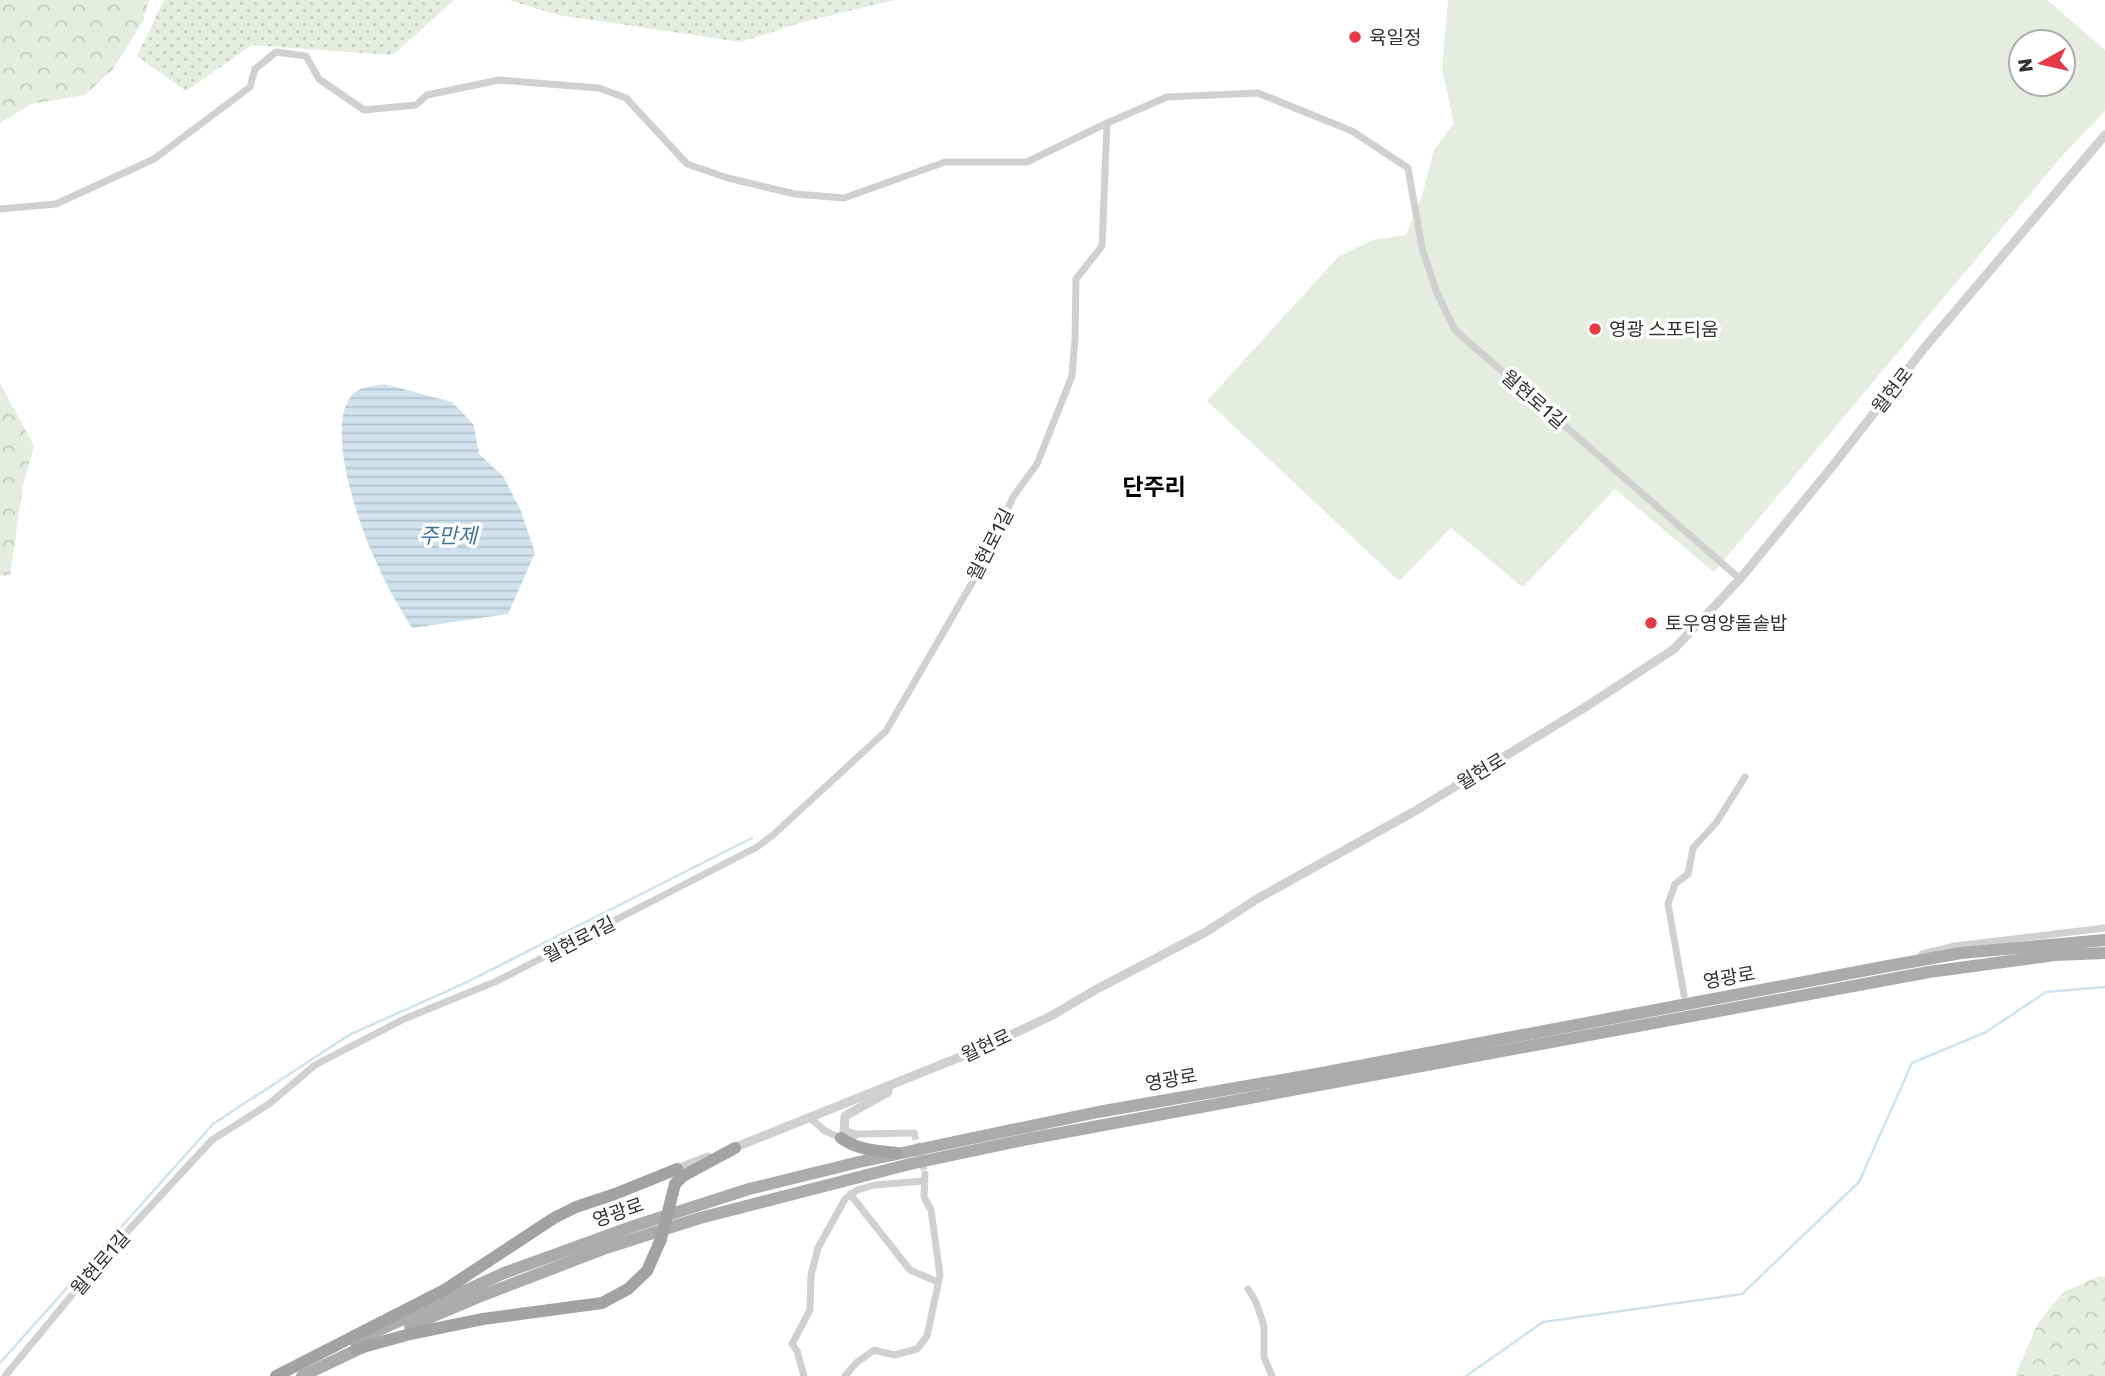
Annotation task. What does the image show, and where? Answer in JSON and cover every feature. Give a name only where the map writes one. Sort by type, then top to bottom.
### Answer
[{"type":"highway","points":[[841,1138],[869,1150],[897,1153]]},
{"type":"highway","points":[[356,1349],[410,1334],[483,1319],[602,1303],[628,1289],[647,1271],[661,1239],[676,1184],[682,1176],[735,1148]]},
{"type":"highway","points":[[276,1376],[446,1289],[565,1213],[677,1169]]},
{"type":"main road","name":"영광로","points":[[276,1376],[504,1273],[634,1226],[749,1189],[897,1153],[1112,1110],[1961,953],[2105,940]]},
{"type":"main road","name":"영광로","points":[[302,1376],[356,1349],[481,1296],[606,1248],[737,1208],[934,1158],[1929,972],[2055,955],[2105,953]]},
{"type":"street","points":[[0,209],[57,204],[154,159],[250,87],[255,69],[276,52],[306,56],[319,79],[365,110],[416,105],[427,95],[499,80],[599,88],[626,98],[687,164],[728,178],[795,194],[845,198],[945,162],[1027,162],[1107,123]]},
{"type":"street","name":"월현로1길","points":[[5,1376],[100,1261],[212,1140],[269,1104],[315,1065],[335,1054],[404,1019],[497,981],[757,847],[886,731],[986,557],[1013,497],[1037,464],[1072,376],[1076,279],[1102,246],[1107,123],[1167,97],[1258,93],[1352,131],[1408,168],[1422,248],[1437,293],[1455,330],[1740,579]]},
{"type":"street","name":"월현로","points":[[677,1169],[985,1047],[1051,1016],[1206,932],[1257,900],[1415,811],[1584,708],[1674,649],[1740,579],[1925,347],[2105,135]]},
{"type":"street","points":[[1685,995],[1668,904],[1675,884],[1688,874],[1693,848],[1716,823],[1745,777]]},
{"type":"street","points":[[1851,973],[1955,946],[2105,928]]},
{"type":"street","points":[[855,1135],[844,1131],[845,1116],[921,1073]]},
{"type":"street","points":[[809,1116],[825,1131],[841,1138],[914,1133]]},
{"type":"street","points":[[804,1376],[797,1351],[792,1344],[810,1310],[811,1275],[818,1248],[845,1199],[857,1189],[924,1178],[923,1197],[931,1210],[940,1275],[927,1336],[917,1349],[894,1355],[874,1350],[856,1363],[845,1376]]},
{"type":"street","points":[[850,1194],[910,1270],[938,1282]]},
{"type":"street","points":[[1248,1289],[1256,1302],[1264,1326],[1265,1357],[1272,1376]]},
{"type":"green space","points":[[0,0],[149,0],[143,21],[113,69],[85,95],[31,104],[0,123]]},
{"type":"green space","points":[[164,0],[454,0],[393,55],[252,45],[186,91],[137,56]]},
{"type":"green space","points":[[509,0],[895,0],[803,22],[741,42],[558,15]]},
{"type":"green space","name":"영광 스포티움","points":[[1448,0],[2047,0],[2105,50],[2105,111],[2062,156],[1714,572],[1615,489],[1523,587],[1451,528],[1399,581],[1207,401],[1339,256],[1372,240],[1406,235],[1422,196],[1434,150],[1454,123],[1442,69]]},
{"type":"green space","points":[[0,383],[34,446],[23,485],[10,576],[0,575]]},
{"type":"green space","points":[[2100,1276],[2105,1277],[2105,1376],[2015,1376],[2038,1323],[2063,1292]]},
{"type":"water","name":"주만제","points":[[384,384],[452,402],[474,425],[479,454],[503,476],[521,511],[535,553],[508,614],[412,628],[388,587],[369,546],[354,501],[347,476],[342,427],[345,407],[354,393]]},
{"type":"waterway","points":[[0,1363],[213,1124],[349,1035],[465,983],[752,838]]},
{"type":"waterway","points":[[1466,1376],[1543,1322],[1742,1294],[1859,1182],[1912,1063],[1986,1032],[2046,992],[2105,987]]},
{"type":"tunnel","points":[[914,1133],[925,1174]]},
{"type":"place","name":"육일정","points":[[1355,37]]},
{"type":"place","name":"영광 스포티움","points":[[1595,329]]},
{"type":"place","name":"토우영양돌솥밥","points":[[1651,623]]},
{"type":"district","name":"단주리","points":[[1154,487]]}]
